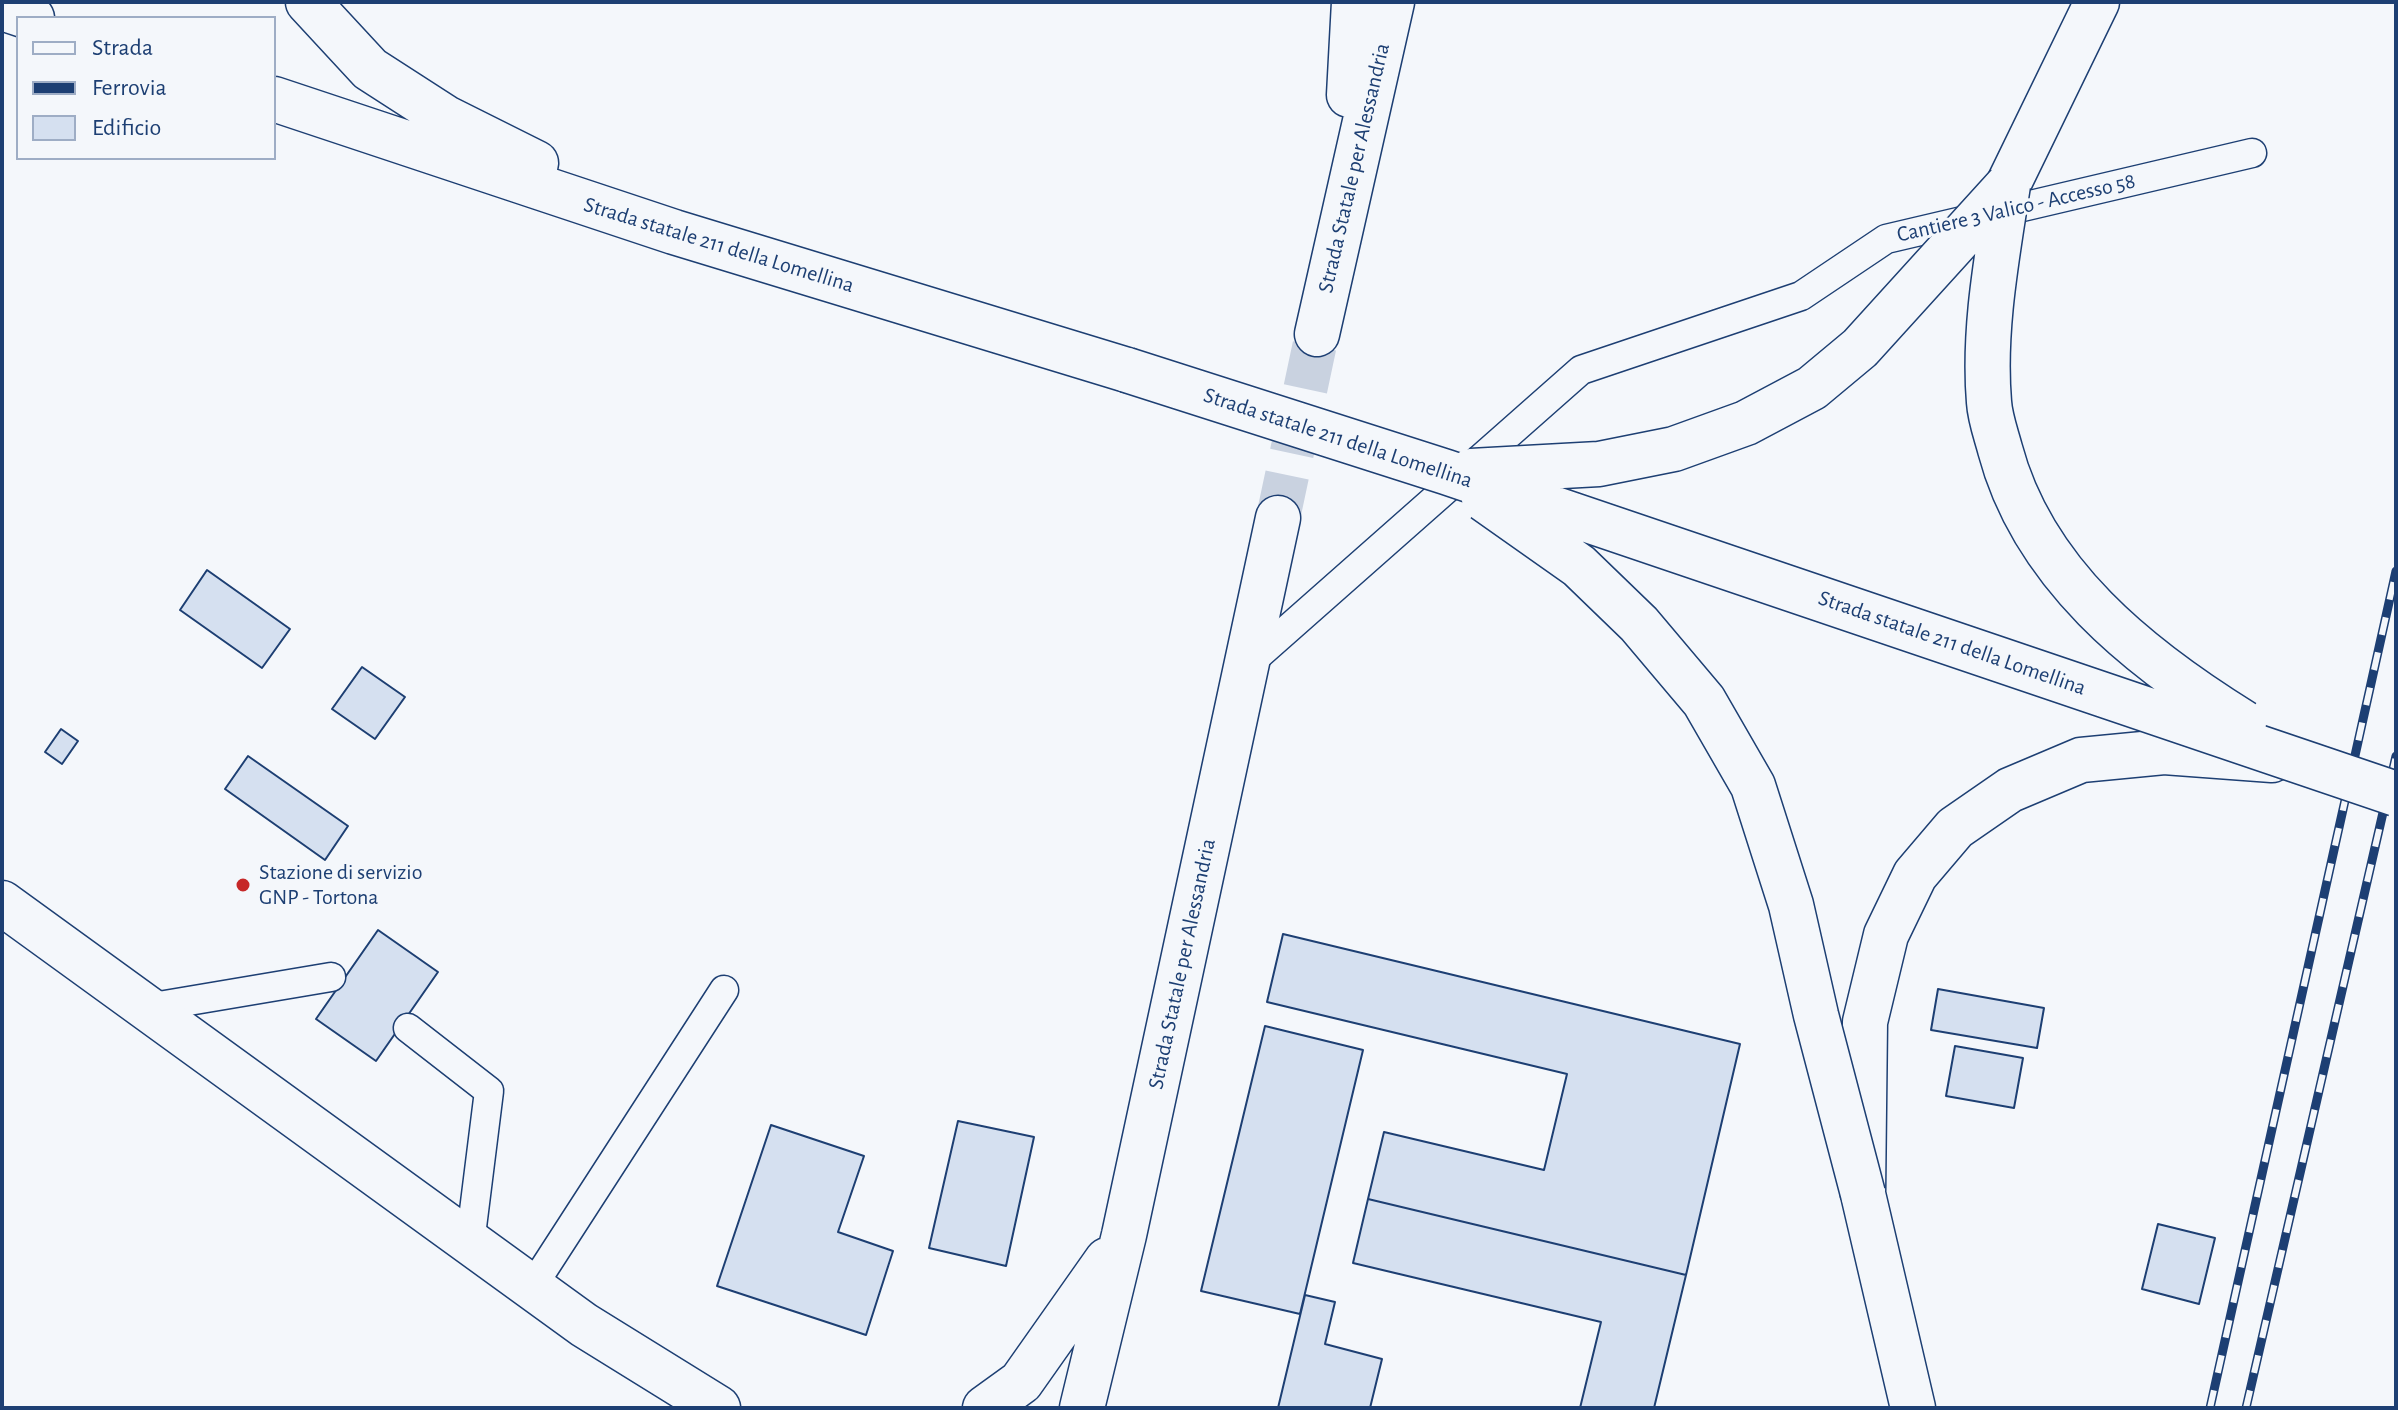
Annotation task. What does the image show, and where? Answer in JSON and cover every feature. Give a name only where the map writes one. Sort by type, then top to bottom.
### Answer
[{"type":"main road","points":[[308,2],[370,69],[446,118],[674,232]]},
{"type":"main road","points":[[1344,208],[1354,2]]},
{"type":"main road","name":"Strada Statale per Alessandria","points":[[1317,334],[1392,2]]},
{"type":"main road","points":[[1446,472],[1599,464],[1674,449],[1746,423],[1812,388],[1860,348],[2008,185],[2097,2]]},
{"type":"main road","points":[[2,8],[26,16]]},
{"type":"main road","name":"Strada statale 211 della Lomellina","points":[[276,100],[674,232],[1127,370],[1446,472],[2396,794]]},
{"type":"main road","points":[[2008,185],[1990,309],[1989,405],[2008,479],[2044,548],[2094,609],[2187,688],[2307,763]]},
{"type":"main road","points":[[1446,472],[1579,566],[1639,624],[1704,701],[1753,786],[1791,905],[1913,1408]]},
{"type":"main road","name":"Strada Statale per Alessandria","points":[[1082,1408],[1124,1235],[1278,518]]},
{"type":"main road","points":[[1863,1194],[1865,1022],[1886,935],[1915,875],[1955,828],[2010,790],[2081,760],[2164,752],[2307,763]]},
{"type":"main road","points":[[2,903],[584,1325],[718,1408]]},
{"type":"main road","points":[[985,1408],[1021,1382],[1124,1235]]},
{"type":"lane","name":"Cantiere 3 Valico - Accesso 58","points":[[1246,665],[1581,370],[1801,296],[1886,239],[2252,153]]},
{"type":"lane","points":[[147,1008],[331,977]]},
{"type":"lane","points":[[532,1287],[724,990]]},
{"type":"lane","points":[[408,1028],[489,1091],[470,1243]]},
{"type":"building","points":[[207,570],[290,629],[262,668],[180,610]]},
{"type":"building","points":[[362,667],[405,697],[375,739],[332,709]]},
{"type":"building","points":[[61,729],[78,741],[62,764],[45,752]]},
{"type":"building","points":[[248,756],[348,826],[325,860],[225,789]]},
{"type":"building","points":[[378,930],[438,972],[376,1061],[316,1019]]},
{"type":"building","points":[[1283,934],[1740,1044],[1686,1275],[1368,1199],[1384,1132],[1544,1170],[1567,1074],[1267,1002]]},
{"type":"building","points":[[1938,989],[2044,1008],[2037,1048],[1931,1030]]},
{"type":"building","points":[[1265,1026],[1363,1050],[1300,1314],[1201,1291]]},
{"type":"building","points":[[1955,1046],[2023,1058],[2014,1108],[1946,1096]]},
{"type":"building","points":[[958,1121],[1034,1137],[1006,1266],[929,1248]]},
{"type":"building","points":[[771,1125],[864,1156],[838,1232],[893,1251],[866,1335],[717,1286]]},
{"type":"building","points":[[1368,1199],[1686,1275],[1654,1408],[1580,1408],[1601,1322],[1353,1263]]},
{"type":"building","points":[[2158,1224],[2215,1238],[2199,1304],[2142,1289]]},
{"type":"building","points":[[1305,1295],[1335,1302],[1325,1344],[1382,1359],[1370,1408],[1278,1408]]},
{"type":"tunnel","points":[[1278,518],[1317,334]]},
{"type":"railway","points":[[2210,1408],[2396,571]]},
{"type":"railway","points":[[2246,1408],[2396,756]]},
{"type":"place","name":"Stazione di servizio GNP - Tortona","points":[[243,885]]}]
